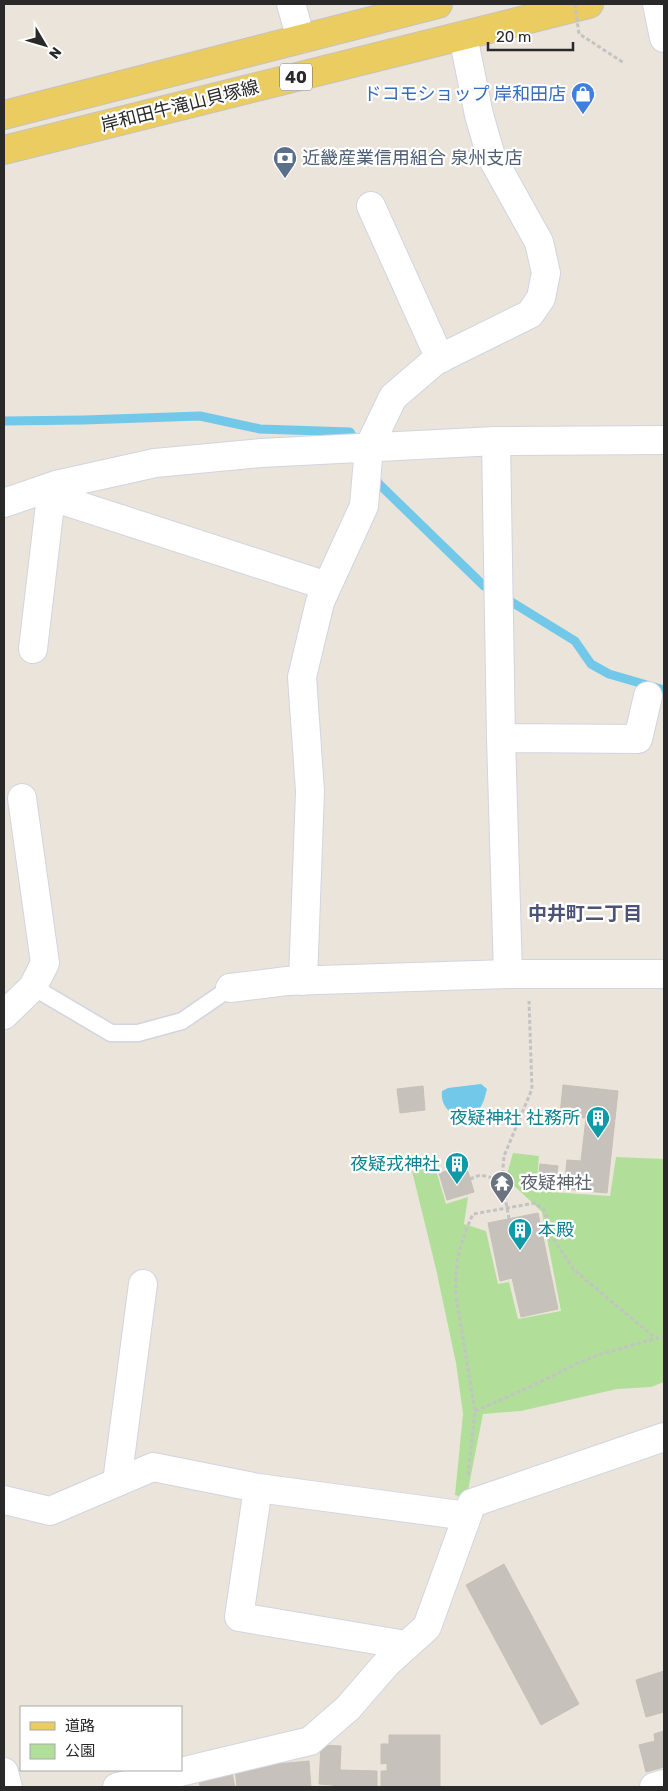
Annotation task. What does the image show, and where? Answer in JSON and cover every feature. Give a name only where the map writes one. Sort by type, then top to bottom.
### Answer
[{"type":"main road","name":"岸和田牛滝山貝塚線","points":[[4,115],[438,4]]},
{"type":"main road","name":"岸和田牛滝山貝塚線","points":[[4,150],[589,4]]},
{"type":"street","points":[[291,4],[300,39]]},
{"type":"street","points":[[657,4],[664,38]]},
{"type":"street","points":[[303,981],[310,791],[302,676],[320,602],[364,506],[369,447],[393,397],[435,361],[530,314],[541,298],[546,273],[539,242],[491,156],[479,115],[463,36]]},
{"type":"street","points":[[370,206],[440,359]]},
{"type":"street","points":[[4,503],[44,494],[56,485],[155,463],[261,453],[496,441],[664,440]]},
{"type":"street","points":[[496,441],[501,738],[508,974]]},
{"type":"street","points":[[44,494],[328,586]]},
{"type":"street","points":[[34,649],[44,494]]},
{"type":"street","points":[[501,738],[638,739],[648,696]]},
{"type":"street","points":[[4,1015],[33,987],[45,963],[22,798]]},
{"type":"street","points":[[230,988],[303,981],[508,974],[664,974]]},
{"type":"street","points":[[117,1482],[143,1284]]},
{"type":"street","points":[[117,1787],[310,1741],[348,1708],[387,1663],[427,1627],[472,1504],[664,1437]]},
{"type":"street","points":[[4,1500],[50,1511],[153,1467],[258,1488],[467,1516]]},
{"type":"street","points":[[258,1488],[239,1617],[406,1645]]},
{"type":"street","points":[[4,1772],[8,1787]]},
{"type":"street","points":[[654,1787],[664,1784]]},
{"type":"lane","points":[[33,987],[111,1033],[138,1033],[182,1021],[230,988]]},
{"type":"path","points":[[575,4],[579,34],[624,64]]},
{"type":"path","points":[[508,974],[529,993],[532,1089],[504,1156],[502,1180],[509,1219]]},
{"type":"path","points":[[470,1179],[480,1176],[502,1180]]},
{"type":"path","points":[[467,1516],[462,1507],[472,1452],[475,1411],[456,1297],[456,1257],[463,1235],[473,1214],[535,1203],[544,1210],[555,1241],[574,1270],[655,1338]]},
{"type":"path","points":[[475,1411],[578,1363],[664,1336]]},
{"type":"green space","points":[[513,1153],[539,1156],[536,1191],[610,1196],[616,1157],[664,1159],[664,1382],[651,1387],[617,1389],[521,1411],[483,1414],[468,1490],[461,1497],[455,1495],[463,1414],[456,1363],[436,1269],[412,1171],[435,1167],[446,1204],[468,1197],[464,1224],[486,1231],[498,1284],[509,1282],[518,1319],[561,1311],[542,1212],[506,1178]]},
{"type":"water","points":[[481,1084],[487,1089],[484,1100],[474,1121],[468,1124],[464,1123],[445,1106],[442,1091],[448,1088]]},
{"type":"building","name":"夜疑神社 社務所","points":[[563,1085],[618,1091],[607,1193],[564,1189],[567,1160],[581,1161],[586,1118],[560,1115]]},
{"type":"building","points":[[423,1086],[425,1110],[400,1113],[397,1089]]},
{"type":"building","points":[[540,1164],[558,1166],[555,1190],[537,1187]]},
{"type":"building","name":"夜疑戎神社","points":[[466,1165],[474,1192],[447,1200],[439,1173]]},
{"type":"building","name":"本殿","points":[[538,1213],[558,1309],[521,1317],[512,1278],[500,1281],[488,1223]]},
{"type":"building","points":[[504,1564],[579,1704],[541,1725],[466,1585]]},
{"type":"building","points":[[664,1671],[664,1712],[646,1717],[636,1680]]},
{"type":"building","points":[[664,1731],[664,1767],[646,1772],[639,1745],[655,1741],[654,1734]]},
{"type":"building","points":[[389,1735],[440,1735],[440,1787],[381,1787],[381,1771],[387,1771],[387,1763],[381,1764],[381,1744],[389,1744]]},
{"type":"building","points":[[321,1745],[341,1746],[340,1770],[377,1771],[377,1787],[333,1787],[333,1785],[319,1784]]},
{"type":"building","points":[[309,1761],[311,1787],[237,1787],[235,1768]]},
{"type":"building","points":[[232,1773],[235,1787],[200,1787],[199,1778]]},
{"type":"waterway","points":[[4,421],[200,416],[260,429],[350,432],[357,445]]},
{"type":"waterway","points":[[374,476],[379,484],[484,586]]},
{"type":"waterway","points":[[510,601],[575,641],[591,664],[609,674],[664,690]]},
{"type":"place","name":"ドコモショップ 岸和田店","points":[[583,115]]},
{"type":"place","name":"近畿産業信用組合 泉州支店","points":[[285,179]]},
{"type":"place","name":"夜疑神社 社務所","points":[[598,1139]]},
{"type":"place","name":"夜疑戎神社","points":[[457,1185]]},
{"type":"place","name":"夜疑神社","points":[[502,1204]]},
{"type":"place","name":"本殿","points":[[520,1251]]},
{"type":"district","name":"中井町二丁目","points":[[585,913]]}]
